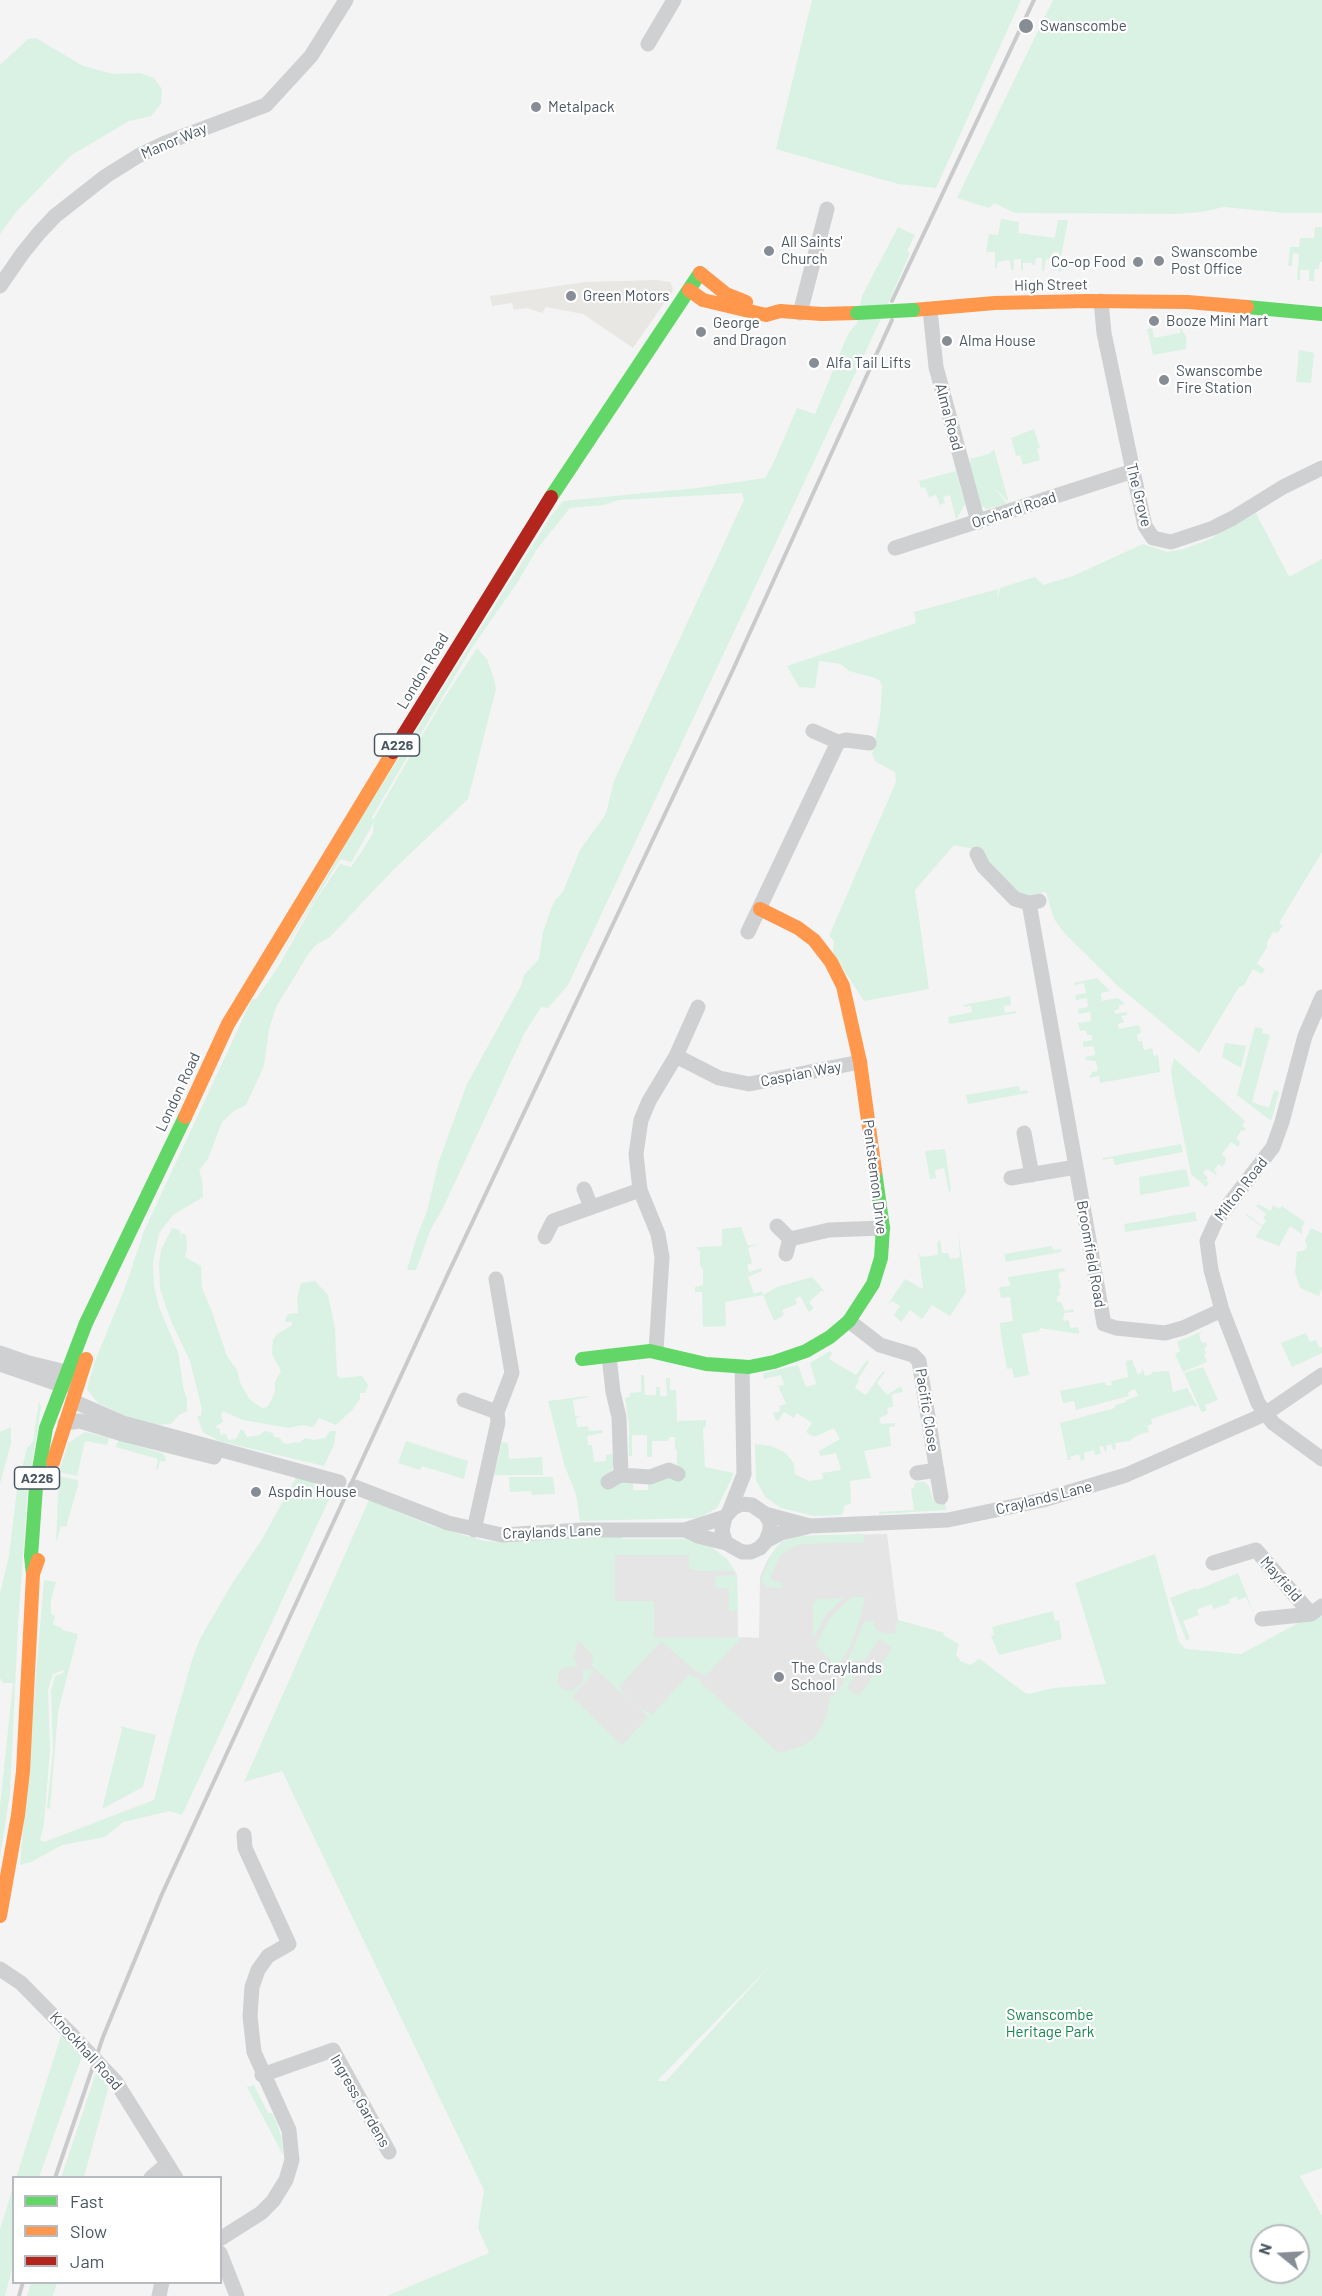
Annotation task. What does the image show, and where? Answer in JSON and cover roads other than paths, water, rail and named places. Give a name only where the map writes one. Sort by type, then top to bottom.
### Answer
[{"type":"main road","name":"High Street","points":[[691,287],[736,313],[743,311],[766,315],[780,311]]},
{"type":"main road","name":"High Street","points":[[691,287],[770,306],[780,311],[800,313],[857,313],[930,310],[995,303],[1101,301],[1188,302],[1322,314]]},
{"type":"main road","name":"London Road","points":[[0,1916],[18,1815],[23,1771],[35,1498],[46,1428],[69,1379],[86,1323],[138,1218],[228,1024],[460,641],[555,492],[691,287]]},
{"type":"main road","name":"Pentstemon Drive","points":[[742,1367],[774,1362],[806,1351],[826,1340],[849,1321],[876,1277],[882,1250],[883,1228],[860,1062],[843,986],[834,966],[819,945],[808,935],[760,909]]},
{"type":"main road","name":"London Road","points":[[96,1333],[137,1231],[138,1218]]},
{"type":"main road","points":[[582,1359],[656,1351],[706,1364],[742,1367]]},
{"type":"main road","name":"London Road","points":[[33,1574],[38,1558],[52,1464],[73,1401],[69,1379]]},
{"type":"main road","points":[[46,1428],[55,1423],[64,1399],[73,1401]]},
{"type":"street","name":"Manor Way","points":[[0,286],[39,233],[81,194],[106,176],[138,156],[165,143],[266,105],[311,56],[346,0]]},
{"type":"street","points":[[648,44],[674,0]]},
{"type":"street","points":[[800,313],[827,209]]},
{"type":"street","name":"The Grove","points":[[1101,301],[1104,333],[1133,471],[1148,531],[1157,540],[1168,542],[1186,538],[1233,518],[1283,487],[1322,468]]},
{"type":"street","name":"Alma Road","points":[[930,310],[936,367],[978,522]]},
{"type":"street","name":"Orchard Road","points":[[894,548],[1133,471]]},
{"type":"street","points":[[813,731],[838,742],[846,740],[869,743]]},
{"type":"street","points":[[748,932],[838,742]]},
{"type":"street","name":"Broomfield Road","points":[[977,854],[983,866],[1014,898],[1034,902],[1076,1167],[1105,1325],[1165,1333],[1184,1328],[1222,1310]]},
{"type":"street","name":"Milton Road","points":[[1265,1414],[1252,1389],[1222,1310],[1208,1254],[1208,1237],[1216,1221],[1273,1147],[1282,1122],[1301,1046],[1322,996]]},
{"type":"street","points":[[656,1351],[662,1257],[658,1234],[640,1190],[636,1160],[639,1127],[649,1101],[676,1056],[698,1006]]},
{"type":"street","name":"Caspian Way","points":[[676,1056],[719,1078],[751,1084],[860,1062]]},
{"type":"street","points":[[1024,1133],[1032,1175]]},
{"type":"street","points":[[1011,1178],[1076,1167]]},
{"type":"street","points":[[584,1189],[591,1207]]},
{"type":"street","points":[[545,1237],[553,1221],[640,1190]]},
{"type":"street","points":[[777,1226],[788,1247],[829,1230],[883,1228]]},
{"type":"street","points":[[474,1530],[498,1422],[497,1412],[512,1373],[496,1279]]},
{"type":"street","name":"Pacific Close","points":[[849,1321],[880,1345],[913,1355],[919,1361],[941,1497]]},
{"type":"street","points":[[69,1379],[91,1337],[96,1333]]},
{"type":"street","points":[[0,1353],[69,1379]]},
{"type":"street","points":[[609,1356],[613,1392],[619,1417],[615,1478],[650,1477],[669,1470],[678,1474]]},
{"type":"street","points":[[0,1364],[69,1379]]},
{"type":"street","points":[[726,1543],[722,1531],[744,1474],[742,1367]]},
{"type":"street","name":"Craylands Lane","points":[[685,1530],[726,1543],[738,1551],[749,1552],[758,1550],[766,1541],[779,1534],[810,1526],[948,1520],[1041,1501],[1126,1475],[1265,1414],[1322,1375]]},
{"type":"street","points":[[464,1400],[497,1412]]},
{"type":"street","points":[[73,1401],[116,1420],[339,1482]]},
{"type":"street","points":[[1265,1414],[1275,1425],[1322,1459]]},
{"type":"street","points":[[65,1423],[80,1421],[180,1450],[269,1467],[282,1467]]},
{"type":"street","points":[[136,1426],[149,1436],[179,1444],[180,1450]]},
{"type":"street","name":"Pacific Close","points":[[917,1473],[937,1470]]},
{"type":"street","points":[[744,1474],[770,1527],[766,1541]]},
{"type":"street","name":"Craylands Lane","points":[[355,1487],[448,1524],[508,1535],[583,1530],[685,1530],[727,1515],[736,1506],[742,1504],[752,1505],[762,1511],[810,1526]]},
{"type":"street","name":"Mayfield","points":[[1213,1563],[1256,1550],[1316,1610]]},
{"type":"street","points":[[1262,1619],[1316,1610]]},
{"type":"street","points":[[222,2238],[265,2209],[279,2193],[289,2173],[292,2150],[289,2130],[262,2074],[250,2032],[252,1987],[258,1970],[266,1959],[289,1944],[245,1848],[244,1836]]},
{"type":"street","name":"Knockhall Road","points":[[0,1969],[21,1983],[116,2082],[176,2176]]},
{"type":"street","name":"Ingress Gardens","points":[[262,2074],[333,2050],[389,2152]]},
{"type":"street","points":[[153,2176],[167,2164]]},
{"type":"street","points":[[222,2258],[237,2296]]},
{"type":"railway","points":[[892,301],[1034,0]]},
{"type":"railway","points":[[56,2176],[103,2037],[162,1894],[446,1278],[731,674],[892,320]]},
{"type":"railway","points":[[19,2296],[22,2284]]},
{"type":"place","name":"Swanscombe","points":[[1026,26]]},
{"type":"place","name":"Metalpack","points":[[536,107]]},
{"type":"place","name":"All Saints' Church","points":[[769,251]]},
{"type":"place","name":"Swanscombe Post Office","points":[[1159,261]]},
{"type":"place","name":"Co-op Food","points":[[1138,262]]},
{"type":"place","name":"Green Motors","points":[[571,296]]},
{"type":"place","name":"Booze Mini Mart","points":[[1154,321]]},
{"type":"place","name":"George and Dragon","points":[[701,332]]},
{"type":"place","name":"Alma House","points":[[947,341]]},
{"type":"place","name":"Alfa Tail Lifts","points":[[814,363]]},
{"type":"place","name":"Swanscombe Fire Station","points":[[1164,380]]},
{"type":"place","name":"Aspdin House","points":[[256,1492]]},
{"type":"place","name":"The Craylands School","points":[[779,1677]]},
{"type":"park label","name":"Swanscombe Heritage Park","points":[[1050,2024]]}]
